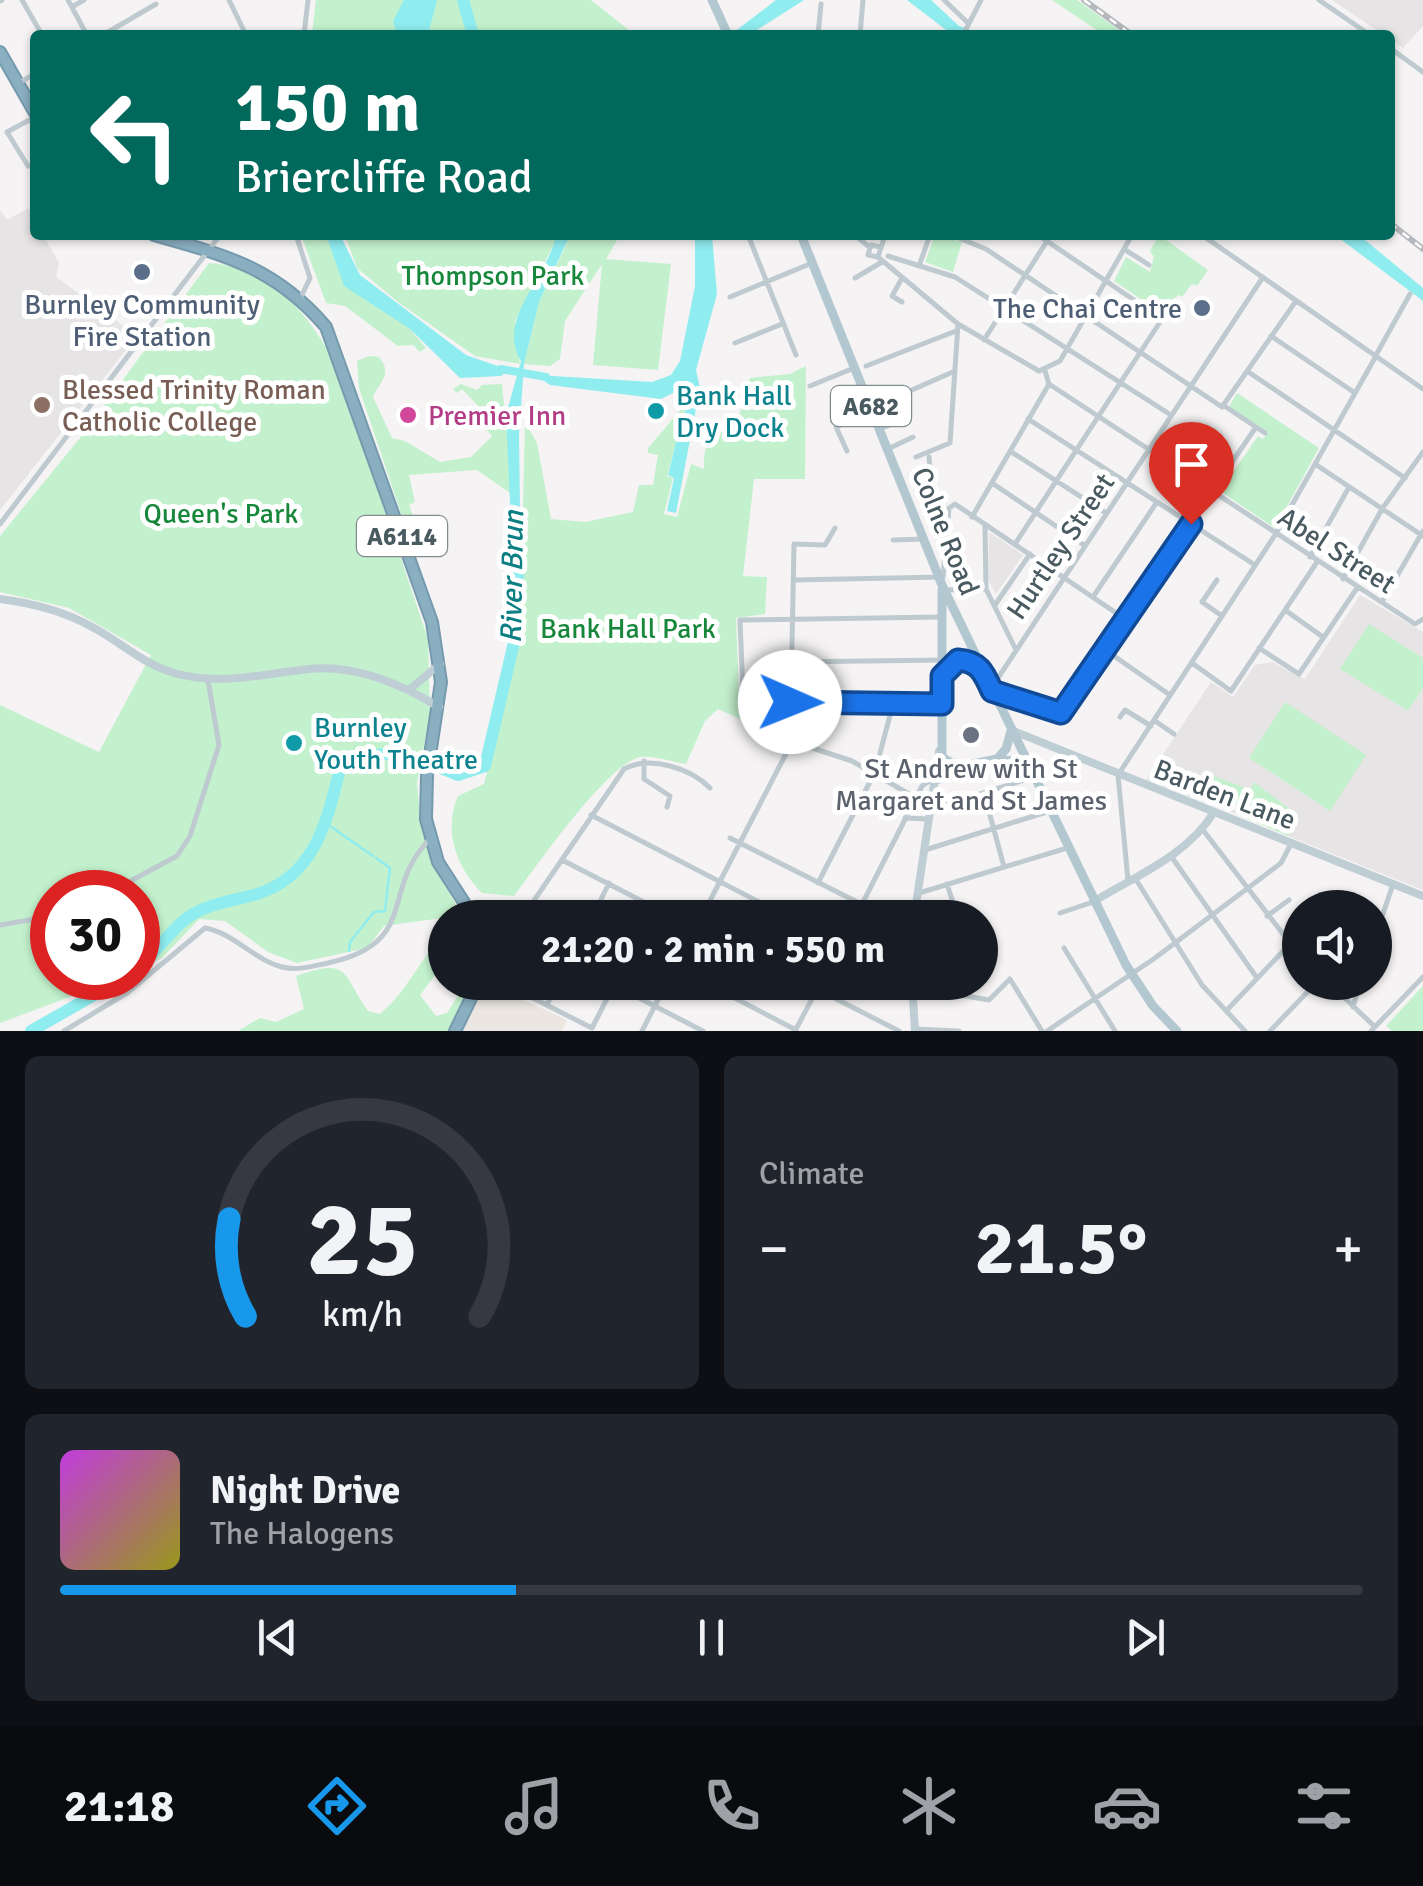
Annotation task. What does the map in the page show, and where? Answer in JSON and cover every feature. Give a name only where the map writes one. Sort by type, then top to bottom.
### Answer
[{"type":"highway","points":[[0,52],[30,106]]},
{"type":"highway","name":"A6114","points":[[171,240],[271,276],[301,297],[326,327],[341,360],[432,622],[440,664],[439,706],[426,776],[426,819],[438,862],[462,900]]},
{"type":"highway","points":[[456,1031],[471,1000]]},
{"type":"main road","points":[[713,3],[726,30]]},
{"type":"main road","name":"Colne Road","points":[[803,240],[861,367],[880,429],[941,584],[1027,763]]},
{"type":"main road","name":"A682","points":[[940,751],[941,584]]},
{"type":"main road","points":[[942,676],[958,660],[971,660],[982,668]]},
{"type":"main road","points":[[996,759],[1006,749],[1011,730]]},
{"type":"main road","points":[[940,751],[946,762],[958,767],[996,759],[1027,763],[1131,974],[1177,1031]]},
{"type":"street","points":[[22,0],[39,30]]},
{"type":"street","points":[[84,0],[70,4],[84,30]]},
{"type":"street","points":[[229,0],[244,30]]},
{"type":"street","points":[[305,30],[308,0]]},
{"type":"street","points":[[860,30],[863,0]]},
{"type":"street","points":[[944,0],[968,24]]},
{"type":"street","points":[[965,30],[981,0]]},
{"type":"street","points":[[1320,0],[1363,30]]},
{"type":"street","points":[[112,30],[156,4]]},
{"type":"street","points":[[818,30],[821,4]]},
{"type":"street","points":[[1395,52],[1423,72]]},
{"type":"street","points":[[18,83],[30,77]]},
{"type":"street","points":[[28,166],[8,132],[30,118]]},
{"type":"street","points":[[0,524],[216,240]]},
{"type":"street","points":[[298,240],[310,278],[301,297]]},
{"type":"street","points":[[750,240],[796,355]]},
{"type":"street","points":[[861,240],[868,246],[880,247]]},
{"type":"street","points":[[880,260],[883,240]]},
{"type":"street","points":[[919,266],[928,240]]},
{"type":"street","points":[[964,240],[986,249],[1265,433]]},
{"type":"street","points":[[868,246],[868,255],[880,260],[957,327],[1026,367],[1045,371],[1060,362],[1129,240]]},
{"type":"street","points":[[1209,240],[1423,389]]},
{"type":"street","points":[[984,341],[1047,241],[1162,319],[1016,544]]},
{"type":"street","points":[[1124,249],[1149,264]]},
{"type":"street","points":[[888,256],[955,277],[1171,415]]},
{"type":"street","points":[[855,278],[880,260]]},
{"type":"street","points":[[730,297],[812,263]]},
{"type":"street","name":"Hurtley Street","points":[[992,690],[1015,648],[1263,277]]},
{"type":"street","points":[[902,278],[892,296],[902,302]]},
{"type":"street","points":[[1245,1031],[1202,985],[1131,879],[1118,775],[1275,534],[1410,294]]},
{"type":"street","points":[[1223,406],[1296,301]]},
{"type":"street","points":[[735,344],[782,324]]},
{"type":"street","points":[[810,386],[957,327]]},
{"type":"street","points":[[916,457],[950,442],[957,327]]},
{"type":"street","points":[[1272,336],[1354,393]]},
{"type":"street","points":[[887,400],[955,371]]},
{"type":"street","points":[[972,517],[1049,384],[1045,371]]},
{"type":"street","points":[[1247,372],[1404,478]]},
{"type":"street","name":"Abel Street","points":[[1049,384],[1343,580],[1415,624],[1423,618]]},
{"type":"street","points":[[847,451],[836,427],[873,410]]},
{"type":"street","points":[[880,429],[908,417]]},
{"type":"street","points":[[1028,420],[1255,565]]},
{"type":"street","points":[[992,690],[1061,713],[1256,427]]},
{"type":"street","points":[[888,449],[913,437]]},
{"type":"street","points":[[1010,450],[1106,513]]},
{"type":"street","points":[[1343,580],[1382,509],[1423,452]]},
{"type":"street","points":[[929,458],[932,492],[948,529]]},
{"type":"street","points":[[1315,464],[1422,534],[1381,603]]},
{"type":"street","points":[[992,484],[1084,545]]},
{"type":"street","points":[[1310,557],[1349,487]]},
{"type":"street","points":[[1093,597],[1157,502]]},
{"type":"street","points":[[941,584],[946,571],[948,508],[955,504],[1125,619]]},
{"type":"street","points":[[984,526],[986,589],[1015,648]]},
{"type":"street","points":[[710,900],[790,744],[794,544],[825,546],[835,528]]},
{"type":"street","points":[[893,540],[923,539]]},
{"type":"street","points":[[994,605],[1030,554]]},
{"type":"street","points":[[1192,663],[1230,690],[1317,562]]},
{"type":"street","points":[[792,580],[986,589]]},
{"type":"street","points":[[1217,580],[1202,602],[1222,616]]},
{"type":"street","points":[[1259,648],[1299,674],[1357,588]]},
{"type":"street","points":[[0,599],[58,612],[95,628],[147,663],[208,680],[251,679],[312,668],[358,672],[410,689],[439,706]]},
{"type":"street","points":[[1284,610],[1324,637]]},
{"type":"street","points":[[929,810],[876,772],[790,744],[744,716],[740,620],[941,617]]},
{"type":"street","points":[[1104,650],[1170,695]]},
{"type":"street","points":[[790,662],[942,660]]},
{"type":"street","points":[[410,689],[440,664]]},
{"type":"street","points":[[151,870],[177,856],[190,836],[219,745],[208,680]]},
{"type":"street","points":[[790,702],[942,704]]},
{"type":"street","points":[[818,883],[876,772],[893,704]]},
{"type":"street","points":[[1120,717],[1127,708],[1174,734]]},
{"type":"street","name":"Barden Lane","points":[[1011,730],[1423,896]]},
{"type":"street","points":[[916,900],[940,751]]},
{"type":"street","points":[[534,900],[624,769],[644,762],[693,773],[710,788]]},
{"type":"street","points":[[644,762],[644,779],[670,796],[668,807]]},
{"type":"street","points":[[865,900],[922,786],[958,767]]},
{"type":"street","points":[[906,818],[1034,778]]},
{"type":"street","points":[[984,793],[1004,867]]},
{"type":"street","points":[[922,851],[1050,811]]},
{"type":"street","points":[[1060,914],[1094,902],[1171,856],[1203,830],[1214,812]]},
{"type":"street","points":[[591,816],[754,900]]},
{"type":"street","points":[[1203,830],[1282,936]]},
{"type":"street","points":[[64,1031],[127,992],[205,928],[280,967],[297,969],[372,950],[386,936],[416,853],[431,838]]},
{"type":"street","points":[[730,838],[852,900]]},
{"type":"street","points":[[998,990],[1010,979],[1045,1031],[1176,943],[1281,863],[1291,844]]},
{"type":"street","points":[[916,894],[1068,848]]},
{"type":"street","points":[[1171,856],[1257,978]]},
{"type":"street","points":[[562,860],[642,900]]},
{"type":"street","points":[[600,900],[609,882]]},
{"type":"street","points":[[948,884],[952,900]]},
{"type":"street","points":[[1391,890],[1393,884]]},
{"type":"street","points":[[1267,916],[1282,905]]},
{"type":"street","points":[[0,925],[30,920]]},
{"type":"street","points":[[1064,948],[1115,1031]]},
{"type":"street","points":[[1226,1011],[1282,954]]},
{"type":"street","points":[[1347,1000],[1373,1029],[1423,977]]},
{"type":"street","points":[[537,1000],[591,1030],[604,1000]]},
{"type":"street","points":[[547,1005],[549,1000]]},
{"type":"street","points":[[643,1000],[702,1031]]},
{"type":"street","points":[[642,1031],[658,1000]]},
{"type":"street","points":[[738,1000],[796,1031],[812,1000]]},
{"type":"street","points":[[844,1000],[899,1031]]},
{"type":"street","points":[[913,1000],[915,1030],[959,1031]]},
{"type":"street","points":[[1270,1031],[1300,1000]]},
{"type":"street","points":[[1354,1007],[1356,1000]]},
{"type":"shaded area","points":[[1332,0],[1423,0],[1423,26],[1403,48],[1395,43],[1395,30],[1376,30]]},
{"type":"shaded area","name":"Blessed Trinity Roman Catholic College","points":[[28,208],[30,240],[46,240],[59,263],[56,277],[137,336],[0,510],[0,210],[7,220]]},
{"type":"shaded area","points":[[989,532],[1023,555],[996,594],[988,580]]},
{"type":"shaded area","points":[[1360,595],[1423,632],[1423,890],[1288,836],[1299,815],[1254,783],[1239,815],[1146,780],[1211,682],[1233,697],[1255,665],[1272,662],[1305,679]]},
{"type":"shaded area","points":[[478,1000],[524,1000],[567,1020],[562,1031],[462,1031]]},
{"type":"green space","points":[[316,0],[591,0],[629,30],[313,30]]},
{"type":"green space","points":[[1052,0],[1077,0],[1119,30],[1097,30]]},
{"type":"green space","points":[[303,240],[328,240],[345,286],[410,329],[426,348],[420,352],[413,345],[398,346],[345,306],[326,303]]},
{"type":"green space","name":"Thompson Park","points":[[347,240],[617,240],[606,259],[671,264],[658,370],[593,365],[602,264],[565,321],[560,359],[550,366],[524,364],[539,302],[567,243],[554,244],[515,321],[520,364],[475,356],[357,268]]},
{"type":"green space","points":[[933,240],[962,242],[953,272],[925,262]]},
{"type":"green space","points":[[1156,240],[1166,240],[1208,270],[1197,286],[1192,284],[1182,297],[1179,295],[1157,310],[1114,281],[1126,257],[1150,272],[1154,257],[1150,251]]},
{"type":"green space","name":"Queen's Park","points":[[209,263],[231,266],[270,284],[314,329],[336,366],[428,639],[430,713],[417,783],[421,826],[433,864],[453,900],[428,900],[428,920],[384,926],[367,948],[297,963],[268,952],[225,921],[199,919],[160,959],[160,870],[30,870],[30,1000],[61,1000],[0,1023],[0,705],[99,752],[151,655],[69,608],[0,592],[0,536],[80,438]]},
{"type":"green space","points":[[379,357],[385,368],[373,397],[392,438],[405,441],[440,462],[471,457],[492,436],[485,428],[487,415],[462,389],[457,393],[453,389],[461,384],[477,390],[482,385],[502,384],[513,495],[477,470],[409,475],[415,502],[409,505],[425,546],[413,549],[359,388],[357,361]]},
{"type":"green space","name":"Bank Hall Park","points":[[806,366],[805,479],[754,479],[743,576],[767,577],[765,614],[736,618],[740,719],[718,709],[705,721],[686,764],[640,757],[626,764],[591,796],[514,896],[482,893],[459,860],[452,822],[458,796],[484,784],[520,639],[525,422],[537,443],[551,519],[585,522],[633,512],[639,485],[653,485],[658,455],[648,453],[648,448],[687,402],[667,476],[673,478],[664,514],[677,517],[691,464],[704,469],[709,440],[735,430],[750,378],[790,374]]},
{"type":"green space","points":[[1237,393],[1319,448],[1275,528],[1220,491],[1258,436],[1263,439],[1268,433],[1229,407]]},
{"type":"green space","points":[[1369,624],[1423,658],[1423,688],[1408,711],[1340,669]]},
{"type":"green space","points":[[1285,702],[1366,755],[1330,811],[1249,758]]},
{"type":"green space","points":[[1214,776],[1248,789],[1242,806],[1207,793]]},
{"type":"green space","points":[[1254,782],[1299,816],[1288,836],[1239,815]]},
{"type":"green space","points":[[428,955],[428,984],[420,995],[436,1016],[447,1013],[455,1000],[464,1000],[449,1031],[238,1031],[260,1018],[276,1022],[304,1009],[296,976],[327,968],[342,972],[368,1011],[380,1014]]},
{"type":"green space","points":[[1423,986],[1423,1031],[1392,1031],[1386,1026]]},
{"type":"water","points":[[404,0],[437,0],[429,30],[396,30],[393,21]]},
{"type":"water","points":[[776,0],[804,0],[757,30],[737,30]]},
{"type":"water","points":[[907,0],[931,0],[959,26],[970,30],[946,30]]},
{"type":"water","points":[[328,240],[342,240],[360,275],[466,355],[509,370],[501,376],[460,378],[410,329],[344,286]]},
{"type":"water","points":[[554,240],[568,240],[539,302],[524,364],[519,435],[521,589],[514,590],[506,415],[521,361],[515,329]]},
{"type":"water","points":[[695,240],[712,240],[717,294],[696,370],[700,388],[676,513],[667,511],[674,478],[668,475],[682,418],[694,393],[689,385],[661,399],[550,385],[536,375],[652,382],[671,375],[680,361],[695,286]]},
{"type":"water","points":[[1342,240],[1365,240],[1423,288],[1423,301]]},
{"type":"waterway","name":"River Brun","points":[[463,0],[472,30]]},
{"type":"waterway","name":"River Brun","points":[[501,369],[546,377]]},
{"type":"waterway","name":"River Brun","points":[[160,945],[194,913],[254,895],[291,876],[315,846],[340,768],[371,755],[385,754],[413,758],[458,775],[485,766],[516,634],[518,573]]},
{"type":"waterway","points":[[327,824],[373,856]]},
{"type":"waterway","points":[[349,951],[350,942],[374,912],[385,911],[390,868],[376,858]]},
{"type":"waterway","name":"River Brun","points":[[31,1031],[85,1000]]},
{"type":"railway","points":[[1084,0],[1125,30]]},
{"type":"railway","points":[[1395,227],[1423,249]]},
{"type":"place","name":"Burnley Community Fire Station","points":[[142,272]]},
{"type":"place","name":"The Chai Centre","points":[[1202,308]]},
{"type":"place","name":"Blessed Trinity Roman Catholic College","points":[[42,405]]},
{"type":"place","name":"Bank Hall Dry Dock","points":[[656,411]]},
{"type":"place","name":"Premier Inn","points":[[408,415]]},
{"type":"place","name":"St Andrew with St Margaret and St James","points":[[971,735]]},
{"type":"place","name":"Burnley Youth Theatre","points":[[294,743]]},
{"type":"route","points":[[790,702],[942,704],[942,676],[950,664],[971,660],[982,668],[992,691],[1061,713],[1191,524]]}]
